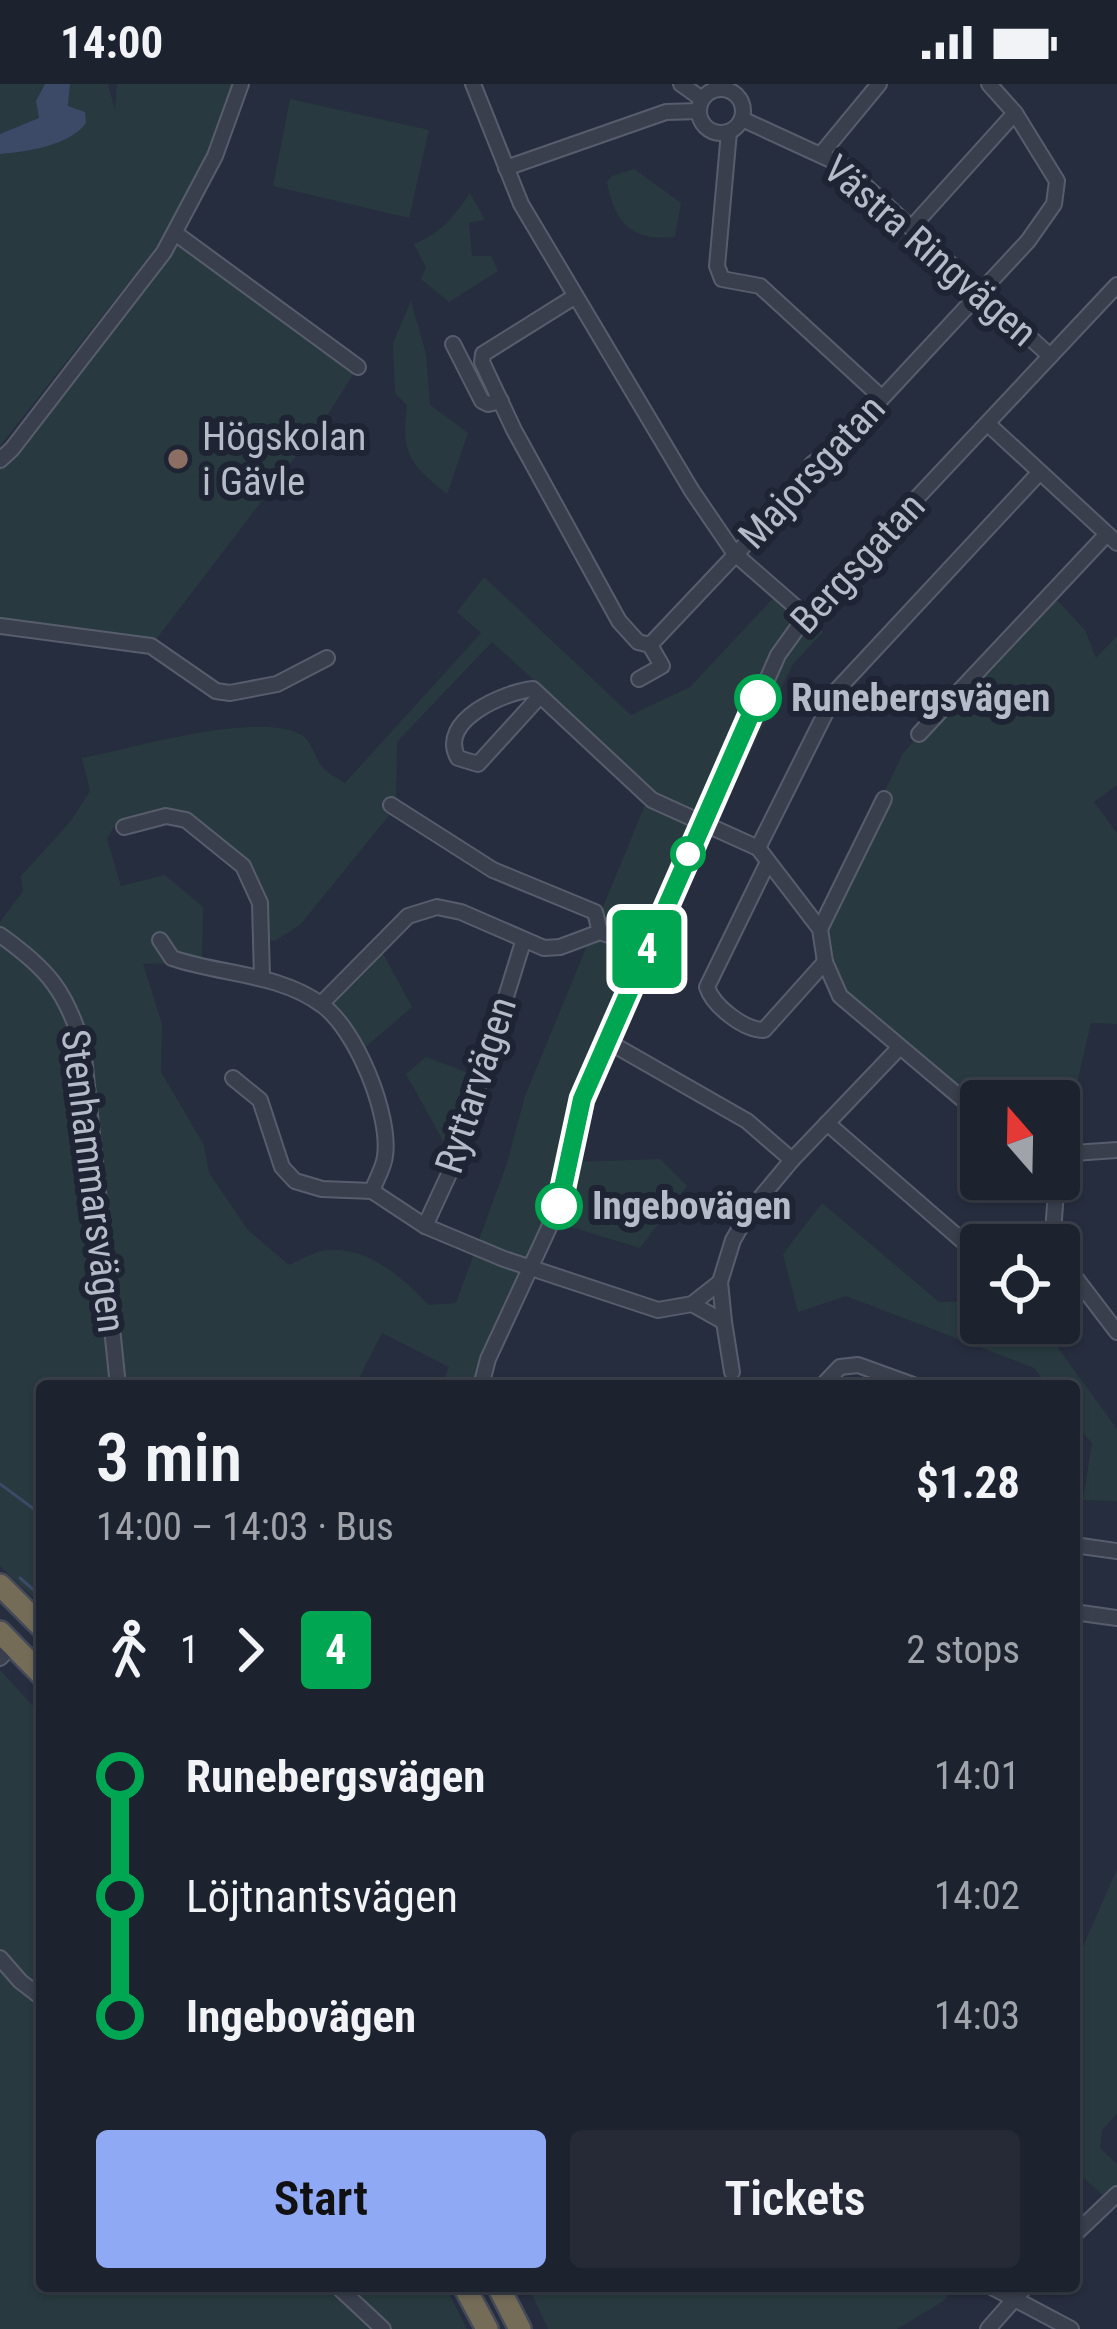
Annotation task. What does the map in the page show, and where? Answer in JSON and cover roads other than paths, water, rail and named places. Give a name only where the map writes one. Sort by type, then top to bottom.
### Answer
[{"type":"highway","points":[[0,1585],[36,1622]]},
{"type":"highway","points":[[0,1632],[36,1669]]},
{"type":"highway","points":[[467,2292],[487,2329]]},
{"type":"highway","points":[[501,2292],[520,2329]]},
{"type":"street","points":[[0,460],[75,370],[175,233],[215,156],[242,84]]},
{"type":"street","points":[[681,84],[701,105]]},
{"type":"street","points":[[822,153],[880,84]]},
{"type":"street","points":[[912,226],[1015,112],[989,84]]},
{"type":"street","points":[[469,86],[521,204],[735,554],[806,616]]},
{"type":"street","points":[[729,132],[710,130],[701,122],[701,105],[712,91],[735,88],[742,119],[729,132],[717,266],[722,279],[760,286],[881,398]]},
{"type":"street","points":[[506,168],[666,112],[701,105]]},
{"type":"street","name":"Majorsgatan","points":[[644,644],[789,498],[812,464],[844,439],[982,291],[1054,204],[1058,181],[1015,112]]},
{"type":"street","name":"Västra Ringvägen","points":[[742,119],[844,166],[1050,356]]},
{"type":"street","points":[[175,233],[358,368]]},
{"type":"street","name":"Bergsgatan","points":[[483,1380],[559,1206],[582,1099],[778,655],[806,616],[1117,284]]},
{"type":"street","points":[[574,297],[483,354],[482,362],[619,621],[662,665],[639,679]]},
{"type":"street","points":[[453,344],[482,400],[488,404],[501,401]]},
{"type":"street","points":[[920,734],[1112,538],[988,424]]},
{"type":"street","points":[[758,848],[837,690],[1040,472]]},
{"type":"street","points":[[0,626],[151,646],[215,691],[230,693],[277,684],[327,658]]},
{"type":"street","points":[[540,695],[478,764],[458,758],[452,737],[481,708],[528,688],[540,695],[652,800],[758,848],[820,929],[825,962],[840,996],[960,1098]]},
{"type":"street","points":[[820,929],[884,799]]},
{"type":"street","points":[[391,805],[493,870],[595,912],[600,932]]},
{"type":"street","points":[[124,827],[166,816],[186,820],[243,866],[260,903],[262,978]]},
{"type":"street","points":[[767,864],[707,987],[711,999],[753,1030],[764,1030],[825,962]]},
{"type":"street","points":[[322,1004],[408,916],[436,907],[460,912],[544,948],[600,932],[647,948]]},
{"type":"street","name":"Stenhammarsvägen","points":[[0,935],[56,982],[72,1010],[83,1047],[117,1380]]},
{"type":"street","points":[[160,940],[172,958],[262,978],[322,1004],[336,1020],[359,1057],[382,1111],[386,1156],[372,1191]]},
{"type":"street","name":"Ryttarvägen","points":[[425,1226],[455,1161],[523,942]]},
{"type":"street","points":[[607,1041],[747,1120],[792,1160]]},
{"type":"street","points":[[733,1372],[720,1282],[742,1225],[792,1160],[899,1048]]},
{"type":"street","points":[[233,1078],[260,1100],[282,1167],[295,1181],[322,1189],[372,1191],[425,1226],[658,1310],[692,1304],[720,1282]]},
{"type":"street","points":[[827,1123],[960,1239]]},
{"type":"street","points":[[1080,1153],[1117,1150]]},
{"type":"street","points":[[1080,1284],[1117,1332]]},
{"type":"street","points":[[692,1304],[724,1322]]},
{"type":"street","points":[[828,1380],[840,1367],[858,1365],[899,1380]]},
{"type":"street","points":[[1080,1546],[1117,1551]]},
{"type":"street","points":[[1080,1613],[1117,1618]]},
{"type":"street","points":[[0,1958],[36,1992]]},
{"type":"street","points":[[1080,2229],[1117,2194]]},
{"type":"street","points":[[343,2292],[382,2329]]},
{"type":"street","points":[[1001,2292],[1071,2329]]},
{"type":"street","points":[[988,2329],[1020,2292]]},
{"type":"water","points":[[45,84],[70,84],[68,106],[85,112],[86,123],[59,142],[0,154],[0,134],[39,118],[36,101]]},
{"type":"waterway","points":[[0,1484],[36,1511]]},
{"type":"waterway","points":[[20,1578],[36,1592]]},
{"type":"place","name":"Högskolan i Gävle","points":[[178,459]]},
{"type":"place","name":"Runebergsvägen","points":[[758,698]]},
{"type":"place","name":"Ingebovägen","points":[[559,1206]]}]
